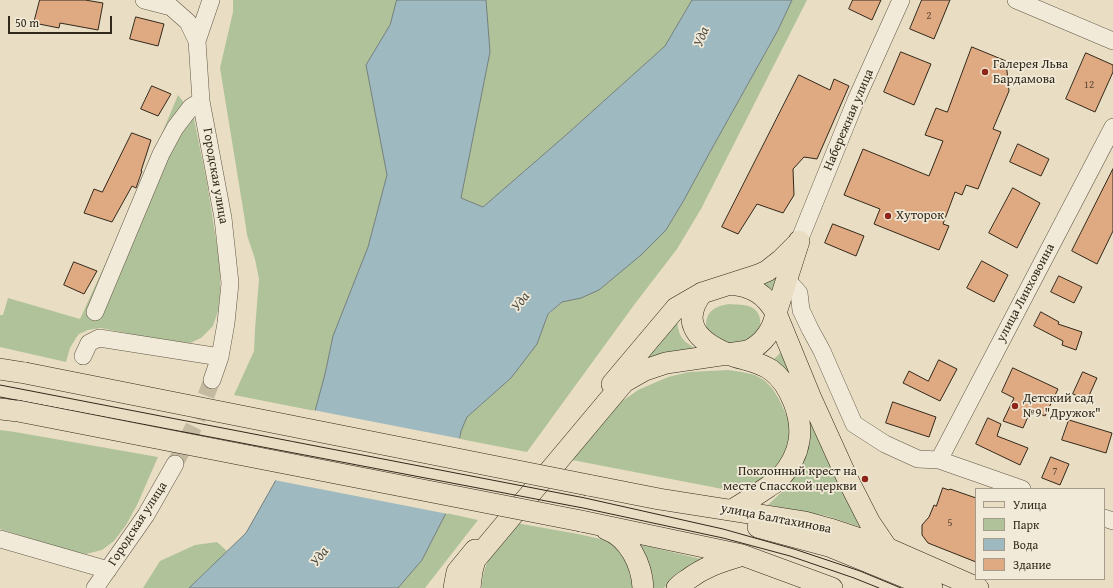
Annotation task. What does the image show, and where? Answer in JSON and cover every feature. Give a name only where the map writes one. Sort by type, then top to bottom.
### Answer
[{"type":"main road","points":[[455,585],[472,571],[475,560],[624,382],[645,370],[666,363],[748,351],[766,338],[775,322],[776,313],[799,241]]},
{"type":"main road","points":[[455,585],[632,360],[676,308],[702,293],[767,271],[785,257],[799,241]]},
{"type":"main road","points":[[730,284],[739,285],[759,292],[771,304],[848,480],[870,523],[887,548]]},
{"type":"main road","points":[[702,293],[696,300],[692,316],[693,324],[700,337],[728,354],[761,364],[772,370],[781,379],[790,392],[795,404],[800,430],[797,450],[791,463],[780,479],[732,510]]},
{"type":"main road","name":"улица Балтахинова","points":[[0,369],[659,500],[805,522],[887,548],[978,588]]},
{"type":"main road","points":[[9,410],[581,521],[742,555],[832,588]]},
{"type":"main road","points":[[659,500],[829,546],[932,588]]},
{"type":"main road","points":[[581,521],[614,532],[624,541],[638,564],[643,588]]},
{"type":"main road","points":[[677,588],[703,569],[716,563],[742,555]]},
{"type":"main road","points":[[788,572],[806,588]]},
{"type":"street","name":"Городская улица","points":[[144,0],[171,7],[188,22],[197,41],[201,101],[223,218],[230,283],[226,323],[220,357],[212,380]]},
{"type":"street","points":[[197,41],[211,0]]},
{"type":"street","name":"Набережная улица","points":[[799,241],[856,100],[901,0]]},
{"type":"street","points":[[1016,0],[1113,40]]},
{"type":"street","points":[[95,312],[162,154],[175,128],[191,107],[201,101]]},
{"type":"street","name":"улица Линховоина","points":[[939,460],[1113,127]]},
{"type":"street","points":[[787,280],[800,293],[801,310],[822,351],[854,424],[885,444],[918,459],[939,460],[1019,488]]},
{"type":"street","points":[[83,356],[89,343],[99,338],[220,357]]},
{"type":"street","name":"Городская улица","points":[[0,539],[108,570],[146,514],[176,464]]},
{"type":"street","points":[[95,588],[108,570]]},
{"type":"green space","points":[[233,0],[397,0],[390,25],[366,65],[387,175],[368,247],[333,336],[315,411],[234,395],[254,351],[259,279],[255,259],[247,235],[220,68],[233,12]]},
{"type":"green space","points":[[486,0],[692,0],[665,46],[483,207],[461,198],[490,52]]},
{"type":"green space","points":[[792,0],[807,0],[701,209],[677,249],[634,305],[527,452],[460,439],[461,431],[467,417],[511,378],[536,344],[548,315],[562,302],[581,298],[599,290],[641,255],[666,230],[778,30]]},
{"type":"green space","points":[[178,95],[193,114],[207,183],[220,264],[220,294],[218,311],[213,326],[201,338],[190,343],[161,340],[101,328],[88,330],[79,334],[76,338],[70,348],[66,362],[0,347],[0,315],[3,315],[8,298],[80,319],[133,203]]},
{"type":"green space","points":[[780,271],[773,295],[760,283]]},
{"type":"green space","points":[[729,304],[749,306],[758,314],[760,318],[759,328],[754,337],[750,340],[728,344],[707,331],[706,325],[708,315],[714,309]]},
{"type":"green space","points":[[678,316],[678,327],[681,336],[687,343],[697,349],[639,363]]},
{"type":"green space","points":[[782,351],[799,393],[772,361]]},
{"type":"green space","points":[[728,370],[755,375],[764,380],[772,388],[779,399],[789,421],[790,443],[775,474],[744,491],[733,491],[572,460],[621,402],[638,390],[668,377],[689,372]]},
{"type":"green space","points":[[805,412],[860,527],[827,516],[768,505],[788,486],[798,471]]},
{"type":"green space","points":[[0,430],[158,457],[137,505],[126,525],[114,541],[102,550],[86,554],[70,551],[0,529]]},
{"type":"green space","points":[[446,513],[478,520],[425,588],[398,588],[422,560]]},
{"type":"green space","points":[[516,523],[605,540],[619,549],[626,556],[635,588],[482,588],[488,561],[498,545]]},
{"type":"green space","points":[[217,542],[227,551],[189,588],[143,588],[160,561],[195,545]]},
{"type":"green space","points":[[634,543],[705,560],[674,577],[664,588],[652,588]]},
{"type":"water","name":"Уда","points":[[397,0],[486,0],[490,52],[461,198],[483,207],[665,46],[692,0],[792,0],[778,30],[666,230],[641,255],[599,290],[581,298],[562,302],[548,314],[537,344],[511,378],[467,417],[461,431],[446,513],[422,560],[398,588],[189,588],[246,533],[315,411],[333,336],[368,247],[387,175],[366,65],[390,25]]},
{"type":"pier","points":[[313,410],[462,439],[448,514],[274,480]]},
{"type":"building","points":[[40,0],[85,0],[103,3],[98,30],[60,23],[59,28],[34,23]]},
{"type":"building","points":[[853,0],[881,0],[872,20],[849,9]]},
{"type":"building","points":[[922,0],[950,0],[934,39],[910,29]]},
{"type":"building","points":[[136,17],[164,24],[158,46],[130,39]]},
{"type":"building","points":[[972,47],[1006,61],[1009,91],[993,129],[1001,132],[978,189],[966,185],[962,195],[955,192],[943,224],[949,226],[939,250],[874,224],[880,209],[844,195],[863,149],[929,176],[943,141],[925,135],[936,108],[947,112]]},
{"type":"building","points":[[901,52],[931,64],[914,105],[884,92]]},
{"type":"building","points":[[1086,53],[1113,65],[1113,72],[1095,112],[1066,99]]},
{"type":"building","points":[[799,75],[830,90],[834,79],[849,86],[817,159],[804,157],[793,169],[794,195],[783,213],[757,204],[738,234],[722,227]]},
{"type":"building","points":[[152,86],[171,94],[158,116],[141,109]]},
{"type":"building","points":[[132,133],[151,140],[136,188],[132,186],[112,222],[84,213],[94,189],[102,192]]},
{"type":"building","points":[[1018,144],[1049,159],[1041,176],[1010,162]]},
{"type":"building","points":[[1113,169],[1113,231],[1097,264],[1072,251]]},
{"type":"building","points":[[1013,188],[1040,203],[1017,248],[989,233]]},
{"type":"building","points":[[833,224],[864,236],[856,256],[825,243]]},
{"type":"building","points":[[982,261],[1008,275],[994,302],[967,288]]},
{"type":"building","points":[[74,262],[97,271],[84,294],[64,285]]},
{"type":"building","points":[[1059,276],[1082,287],[1074,303],[1051,292]]},
{"type":"building","points":[[1041,312],[1059,322],[1058,324],[1082,332],[1076,350],[1062,345],[1063,341],[1034,326]]},
{"type":"building","points":[[939,360],[957,369],[940,401],[903,383],[909,371],[928,381]]},
{"type":"building","points":[[1013,368],[1058,389],[1045,416],[1031,410],[1023,428],[1003,421],[1014,398],[1002,392]]},
{"type":"building","points":[[1083,372],[1097,378],[1087,400],[1073,394]]},
{"type":"building","points":[[893,402],[936,417],[929,437],[886,423]]},
{"type":"building","points":[[988,418],[1001,424],[997,436],[1028,448],[1020,465],[976,444]]},
{"type":"building","points":[[1069,420],[1112,433],[1106,453],[1062,440]]},
{"type":"building","points":[[1051,457],[1069,464],[1060,485],[1042,478]]},
{"type":"building","points":[[943,488],[975,498],[975,562],[928,543],[922,535],[922,525],[929,517],[934,505],[936,506]]},
{"type":"tunnel","points":[[175,464],[196,422],[212,380]]},
{"type":"tram line","points":[[0,385],[585,498],[723,529],[794,549],[860,571],[901,588]]},
{"type":"tram line","points":[[0,397],[583,508],[723,538],[790,556],[879,588]]},
{"type":"place","name":"Галерея Льва Бардамова","points":[[985,72]]},
{"type":"place","name":"Хуторок","points":[[888,216]]},
{"type":"place","name":"Детский сад №9 \"Дружок\"","points":[[1015,406]]},
{"type":"place","name":"Поклонный крест на месте Спасской церкви","points":[[865,479]]}]
